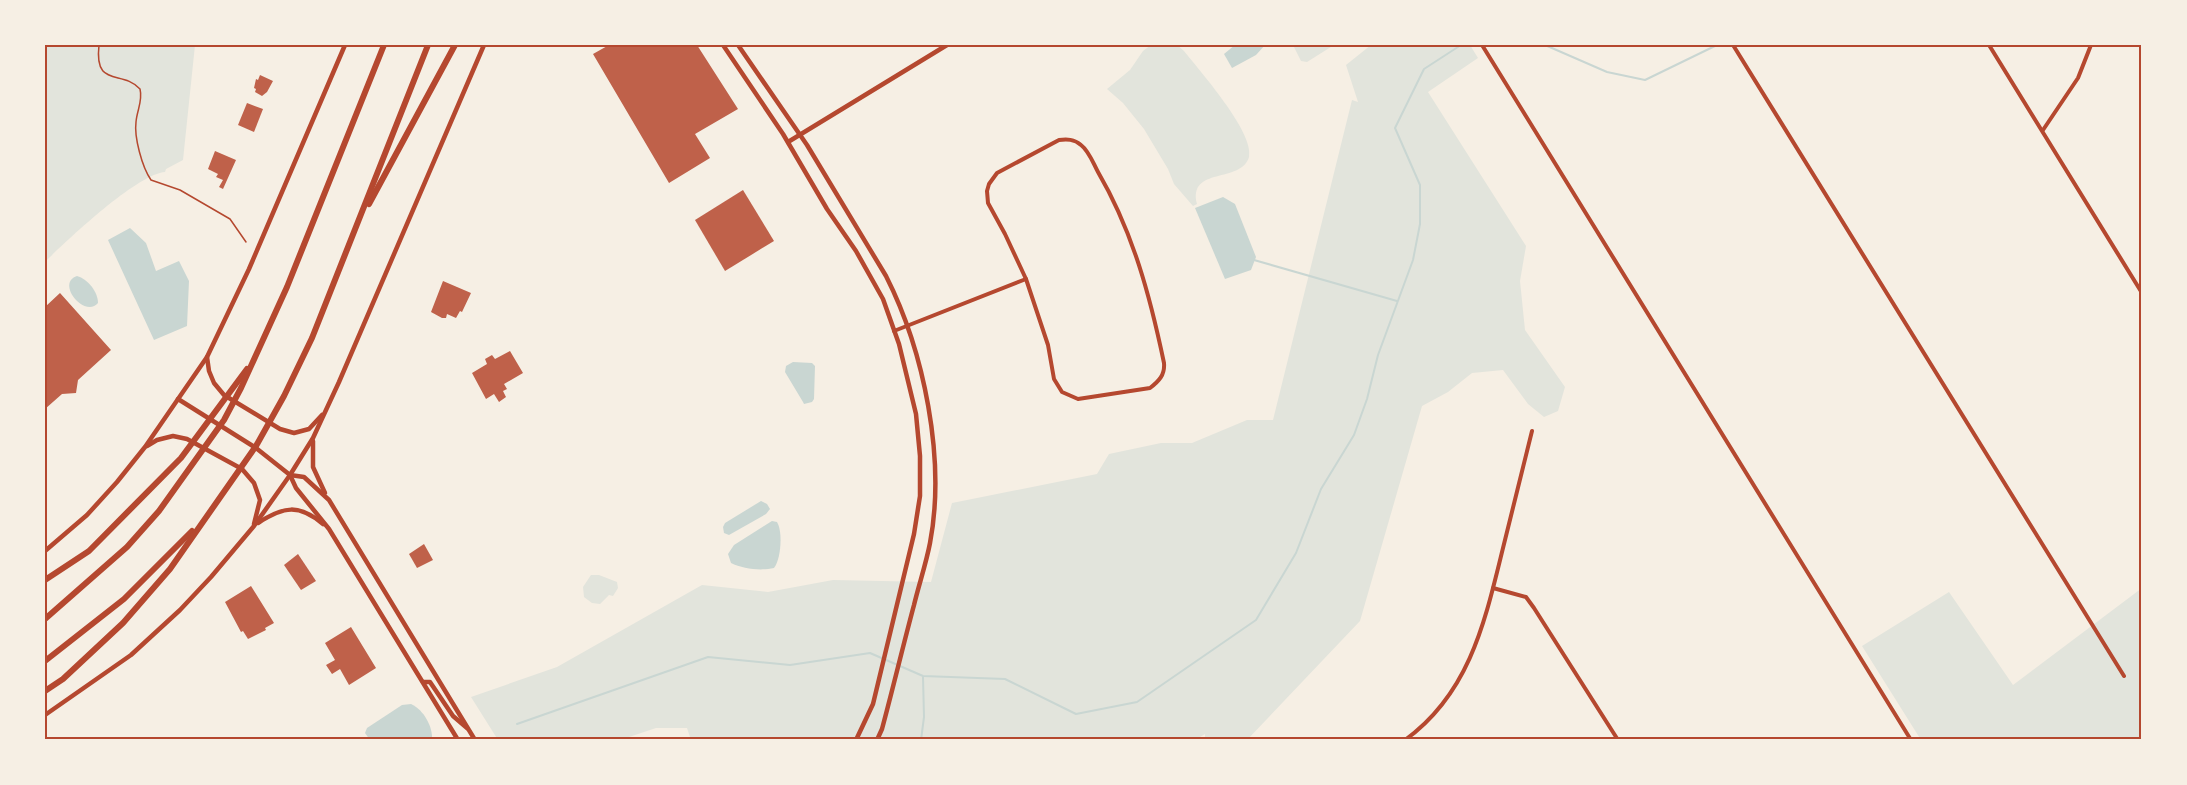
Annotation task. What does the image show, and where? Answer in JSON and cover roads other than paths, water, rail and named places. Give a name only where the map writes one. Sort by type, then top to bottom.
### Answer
[{"type":"highway","points":[[45,619],[127,547],[159,511],[224,420],[255,359],[286,287],[384,45]]},
{"type":"highway","points":[[45,692],[63,679],[123,623],[170,569],[256,446],[284,396],[312,338],[428,45]]},
{"type":"highway","points":[[357,225],[455,45]]},
{"type":"highway","points":[[45,580],[88,551],[181,458],[255,359]]},
{"type":"highway","points":[[45,661],[124,599],[204,519]]},
{"type":"main road","points":[[45,551],[87,515],[145,447],[207,357],[249,269],[345,45]]},
{"type":"main road","points":[[45,715],[131,656],[154,635],[211,577],[254,526],[290,475],[313,438],[326,411],[484,45]]},
{"type":"main road","points":[[723,45],[788,142],[883,299],[916,414],[920,456],[920,496],[912,542],[873,704],[856,740]]},
{"type":"main road","points":[[738,45],[799,135],[896,294],[928,400],[934,476],[930,542],[878,740]]},
{"type":"main road","points":[[788,142],[947,45]]},
{"type":"main road","points":[[762,103],[773,96]]},
{"type":"main road","points":[[207,357],[209,371],[224,395],[280,429],[294,433],[309,429],[326,411]]},
{"type":"main road","points":[[178,399],[256,448],[290,475],[296,488],[329,529],[458,740]]},
{"type":"main road","points":[[145,447],[157,440],[173,436],[187,439],[242,469],[254,483],[260,500],[254,526]]},
{"type":"main road","points":[[313,438],[314,467],[329,500],[475,740]]},
{"type":"main road","points":[[290,475],[304,477],[329,500]]},
{"type":"main road","points":[[254,526],[273,513],[298,509],[312,515],[329,529]]},
{"type":"main road","points":[[423,682],[430,682],[453,716],[468,728]]},
{"type":"street","points":[[1482,45],[1911,740]]},
{"type":"street","points":[[1733,45],[2124,676]]},
{"type":"street","points":[[1989,45],[2142,293]]},
{"type":"street","points":[[2043,130],[2078,78],[2091,45]]},
{"type":"street","points":[[1071,140],[1084,147],[1105,183],[1122,217],[1137,256],[1151,299],[1164,363],[1165,372],[1159,381],[1150,388],[1135,392],[1078,399],[1062,392],[1054,379],[1048,345],[1026,279],[988,203],[989,184],[998,173],[1053,142],[1071,140]]},
{"type":"street","points":[[894,331],[1026,279]]},
{"type":"street","points":[[1406,740],[1442,705],[1457,684],[1475,648],[1493,588],[1532,431]]},
{"type":"street","points":[[1493,588],[1526,597],[1618,740]]},
{"type":"waterway","points":[[517,724],[708,657],[790,665],[870,653],[923,676],[1005,679],[1076,714],[1137,702],[1256,620],[1296,553],[1321,489],[1354,435],[1367,399],[1378,355],[1413,260],[1420,224],[1420,185],[1395,128],[1424,69],[1461,45]]},
{"type":"waterway","points":[[1545,45],[1607,72],[1645,80],[1717,45]]},
{"type":"waterway","points":[[1254,260],[1397,301]]},
{"type":"waterway","points":[[921,740],[924,717],[923,677]]}]
